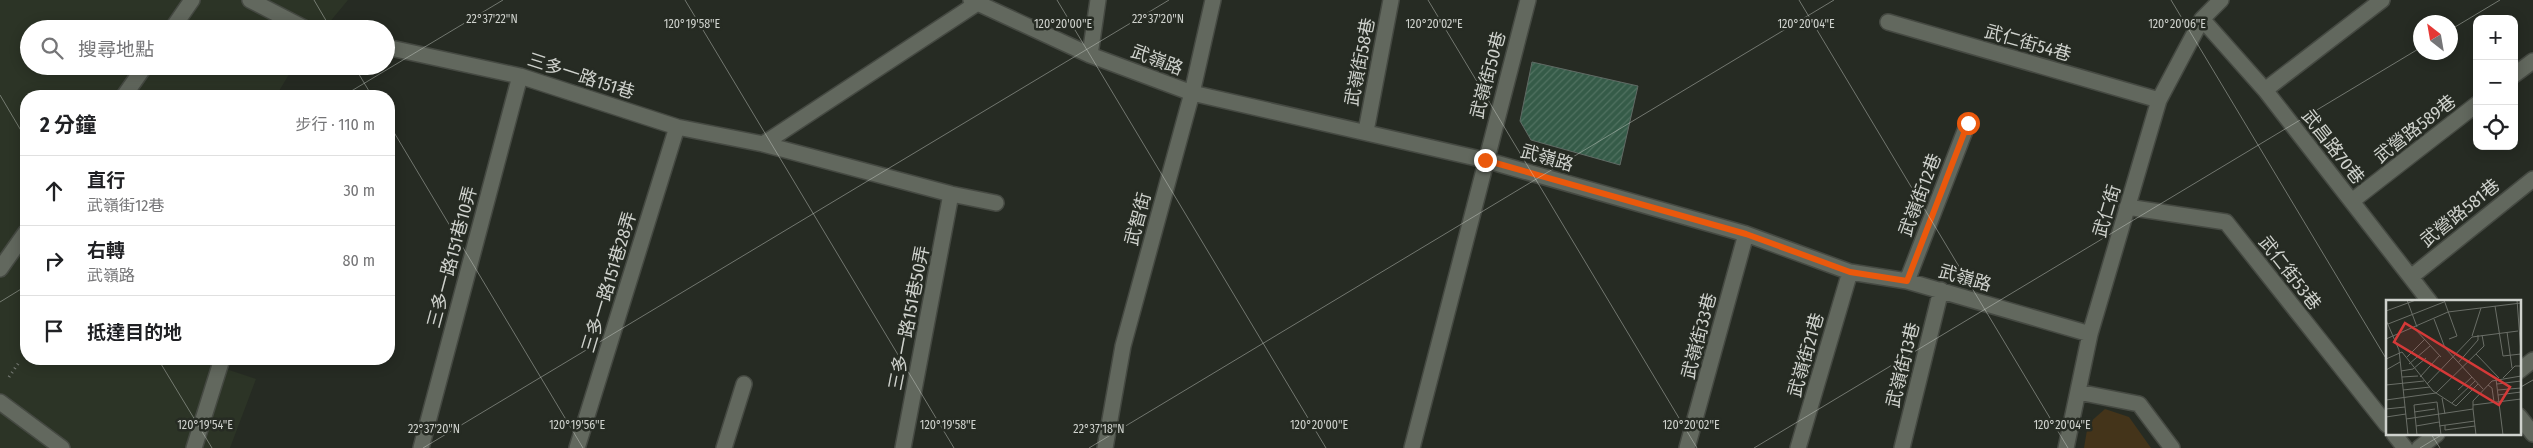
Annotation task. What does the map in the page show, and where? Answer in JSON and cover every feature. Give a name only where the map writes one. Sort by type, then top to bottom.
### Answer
[{"type":"street","points":[[178,20],[192,0]]},
{"type":"street","points":[[250,0],[289,20]]},
{"type":"street","points":[[1090,55],[1098,0]]},
{"type":"street","name":"武智街","points":[[1105,448],[1123,346],[1192,93],[1213,0]]},
{"type":"street","name":"武嶺街58巷","points":[[1366,132],[1391,0]]},
{"type":"street","name":"武嶺街50巷","points":[[1412,448],[1485,160],[1528,0]]},
{"type":"street","name":"武仁街","points":[[2066,448],[2090,334],[2159,100],[2202,19],[2221,0]]},
{"type":"street","points":[[2265,90],[2382,0]]},
{"type":"street","points":[[763,144],[973,2]]},
{"type":"street","name":"武嶺路","points":[[973,2],[1090,55],[1192,93],[1485,160],[1746,234],[1850,272],[1907,281],[2090,334]]},
{"type":"street","name":"武昌路70巷","points":[[2202,19],[2265,90],[2428,300]]},
{"type":"street","name":"武仁街54巷","points":[[1888,22],[2159,100]]},
{"type":"street","name":"三多一路151巷","points":[[395,49],[520,76],[677,127],[763,144],[951,194],[996,203]]},
{"type":"street","points":[[2518,72],[2533,61]]},
{"type":"street","points":[[128,90],[139,75]]},
{"type":"street","name":"三多一路151巷10弄","points":[[421,448],[520,76]]},
{"type":"street","name":"武營路589巷","points":[[2352,202],[2476,105]]},
{"type":"street","name":"武嶺街12巷","points":[[1907,281],[1968,123]]},
{"type":"street","name":"三多一路151巷28弄","points":[[577,448],[677,127]]},
{"type":"street","name":"武營路581巷","points":[[2411,277],[2533,179]]},
{"type":"street","name":"三多一路151巷50弄","points":[[903,448],[951,194]]},
{"type":"street","name":"武仁街53巷","points":[[2127,207],[2226,222],[2386,424]]},
{"type":"street","name":"武嶺街33巷","points":[[1687,448],[1746,234]]},
{"type":"street","points":[[0,269],[20,241]]},
{"type":"street","name":"武嶺街21巷","points":[[1798,448],[1850,272]]},
{"type":"street","name":"武嶺街13巷","points":[[1902,448],[1941,290]]},
{"type":"street","points":[[2520,371],[2533,360]]},
{"type":"street","points":[[194,448],[220,365]]},
{"type":"street","points":[[724,448],[744,384]]},
{"type":"street","points":[[2078,392],[2139,404],[2172,448]]},
{"type":"street","points":[[0,402],[62,448]]},
{"type":"street","points":[[2520,417],[2533,434]]},
{"type":"street","points":[[2396,436],[2405,448]]},
{"type":"street","points":[[2419,448],[2434,436]]},
{"type":"shaded area","points":[[0,0],[348,0],[331,20],[20,20],[20,75],[289,75],[280,90],[20,90],[20,365],[214,365],[256,379],[230,448],[0,448]]},
{"type":"shaded area","points":[[2105,409],[2129,417],[2151,448],[2084,448],[2088,424]]},
{"type":"building","points":[[1532,62],[1638,86],[1620,165],[1531,140],[1520,121]]},
{"type":"route","points":[[1485,160],[1746,234],[1850,272],[1907,281],[1968,123]]}]
